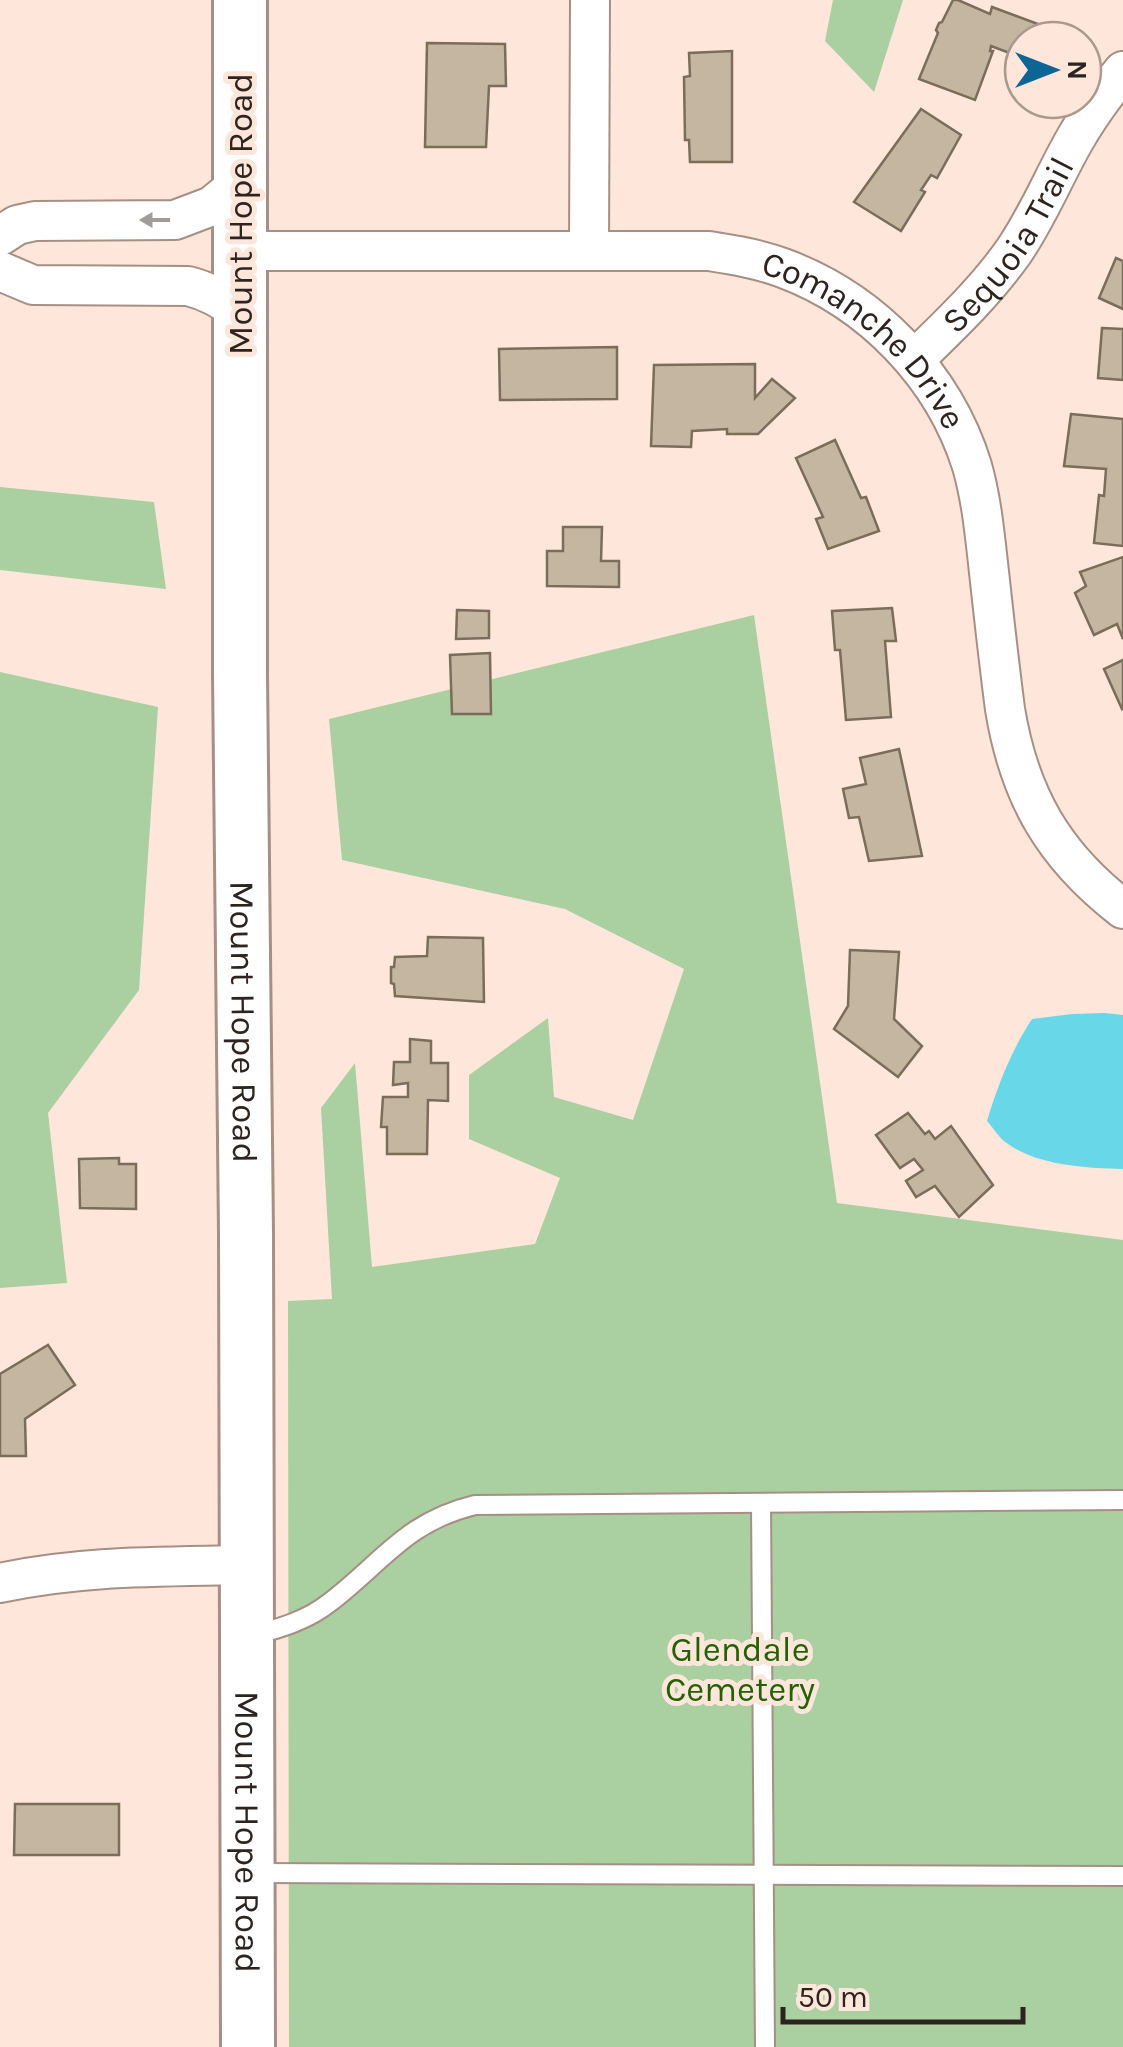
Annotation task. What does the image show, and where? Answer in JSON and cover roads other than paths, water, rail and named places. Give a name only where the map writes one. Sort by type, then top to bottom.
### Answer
[{"type":"street","name":"Mount Hope Road","points":[[240,0],[248,2047]]},
{"type":"street","points":[[589,250],[590,0]]},
{"type":"street","name":"Sequoia Trail","points":[[914,360],[977,296],[1013,252],[1074,141],[1123,71]]},
{"type":"street","points":[[0,236],[36,221],[175,220],[212,206],[241,182]]},
{"type":"street","name":"Comanche Drive","points":[[240,251],[709,251],[782,268],[849,301],[914,360],[949,411],[972,467],[982,512],[1004,709],[1020,776],[1052,838],[1086,877],[1123,908]]},
{"type":"street","points":[[0,271],[33,285],[188,286],[207,291],[239,312]]},
{"type":"street","points":[[0,1583],[42,1574],[247,1564]]},
{"type":"lane","points":[[246,1638],[298,1622],[328,1604],[426,1522],[475,1504],[1123,1500]]},
{"type":"lane","points":[[762,1502],[766,2047]]},
{"type":"lane","points":[[248,1873],[1123,1876]]},
{"type":"water","points":[[1123,1015],[1123,1169],[1049,1161],[1005,1142],[987,1121],[1006,1068],[1032,1019]]},
{"type":"park label","name":"Glendale Cemetery","points":[[740,1669]]}]
